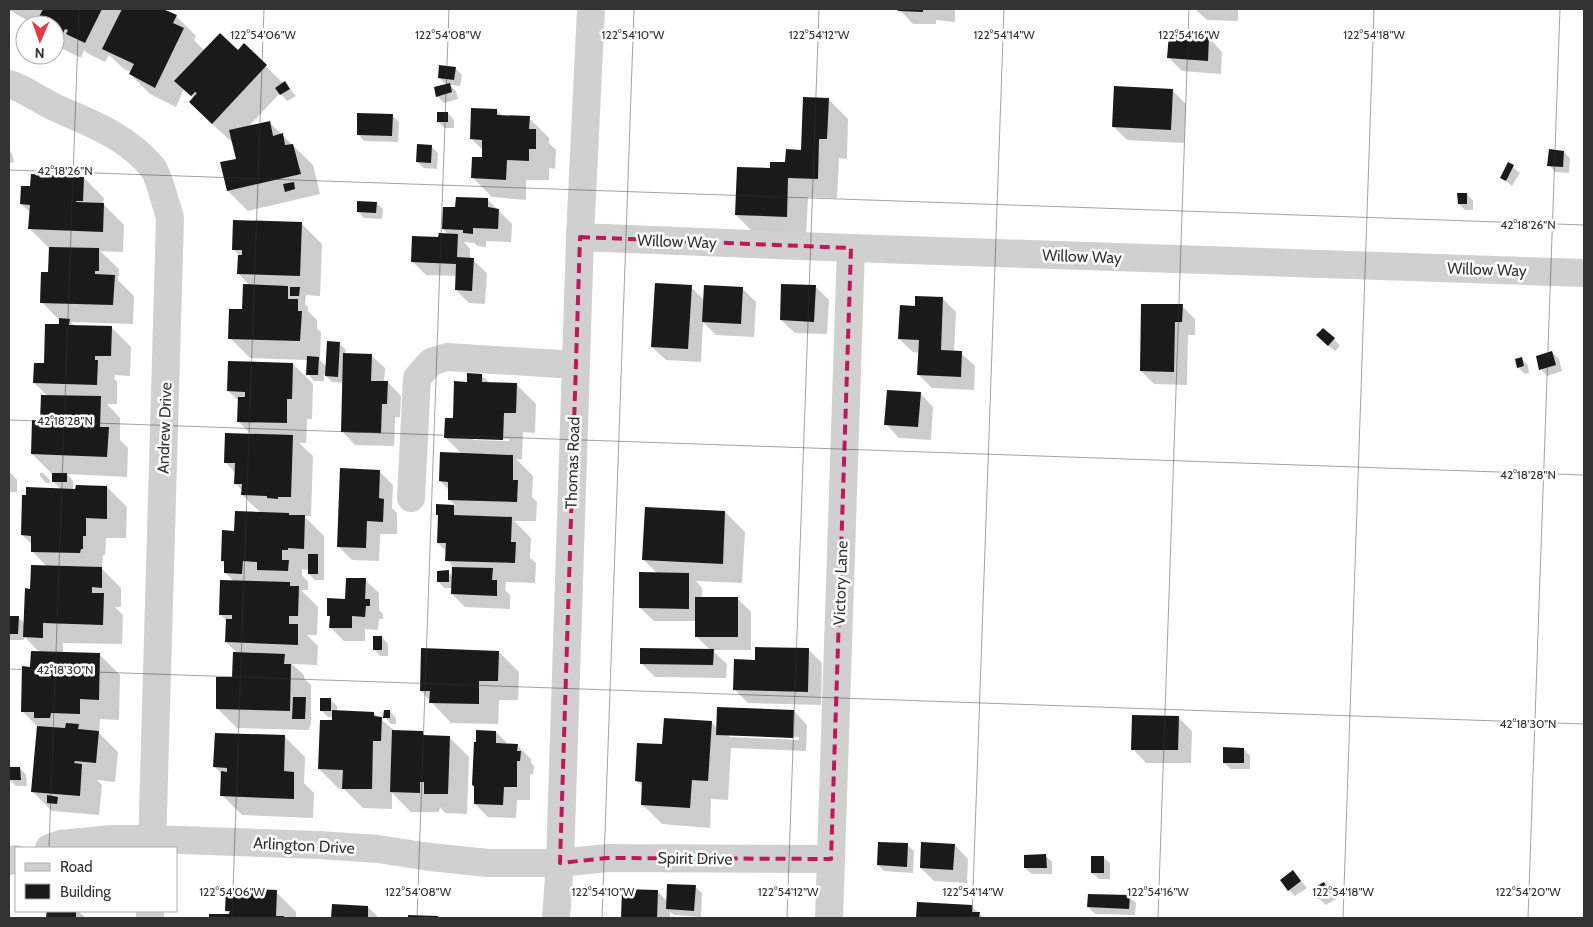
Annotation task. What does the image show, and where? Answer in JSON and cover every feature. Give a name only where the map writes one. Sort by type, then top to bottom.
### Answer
[{"type":"street","name":"Thomas Road","points":[[556,918],[560,864],[580,237],[591,9]]},
{"type":"street","name":"Andrew Drive","points":[[14,86],[86,120],[125,141],[154,169],[170,218],[152,844]]},
{"type":"street","name":"Willow Way","points":[[580,237],[1584,273]]},
{"type":"street","name":"Victory Lane","points":[[829,918],[851,248]]},
{"type":"street","points":[[411,498],[417,378],[431,362],[447,357],[576,365]]},
{"type":"street","name":"Arlington Drive","points":[[52,847],[61,844],[112,839],[152,844],[318,845],[488,863],[560,864]]},
{"type":"street","name":"Spirit Drive","points":[[560,864],[607,858],[831,860]]},
{"type":"highlighted area","points":[[580,237],[851,248],[831,859],[607,858],[560,863]]},
{"type":"building","points":[[43,9],[102,9],[85,43],[66,34],[68,30],[65,29],[65,15],[40,15]]},
{"type":"building","points":[[122,9],[163,9],[177,15],[173,23],[184,28],[155,88],[129,74],[134,64],[102,49]]},
{"type":"building","points":[[898,9],[923,9],[923,12],[898,11]]},
{"type":"building","points":[[220,33],[238,50],[244,43],[267,65],[212,124],[189,102],[197,93],[195,92],[191,96],[174,81]]},
{"type":"building","points":[[1169,34],[1209,37],[1208,61],[1167,58]]},
{"type":"building","points":[[439,65],[456,67],[454,80],[438,78]]},
{"type":"building","points":[[285,81],[290,89],[280,95],[275,88]]},
{"type":"building","points":[[450,83],[452,92],[436,97],[434,87]]},
{"type":"building","points":[[1114,86],[1173,89],[1171,130],[1112,127]]},
{"type":"building","points":[[803,97],[829,98],[827,139],[819,139],[818,179],[788,178],[787,217],[735,215],[737,167],[770,168],[770,162],[785,162],[786,149],[801,150]]},
{"type":"building","points":[[471,108],[497,109],[497,115],[530,116],[529,129],[536,129],[536,149],[529,149],[529,161],[507,160],[506,180],[471,178],[472,157],[482,157],[482,140],[470,139]]},
{"type":"building","points":[[437,112],[448,112],[448,122],[437,122]]},
{"type":"building","points":[[357,113],[393,114],[392,136],[357,135]]},
{"type":"building","points":[[270,121],[273,136],[283,133],[285,145],[293,144],[301,174],[227,191],[220,162],[236,159],[229,130]]},
{"type":"building","points":[[417,144],[432,145],[431,163],[416,162]]},
{"type":"building","points":[[1549,149],[1564,151],[1563,167],[1547,166]]},
{"type":"building","points":[[1508,162],[1514,165],[1506,181],[1500,178]]},
{"type":"building","points":[[31,174],[84,177],[83,201],[76,202],[104,203],[103,232],[28,229],[30,205],[20,204],[21,186],[30,186]]},
{"type":"building","points":[[294,182],[295,189],[285,192],[283,184]]},
{"type":"building","points":[[1457,193],[1467,193],[1467,204],[1458,204]]},
{"type":"building","points":[[456,197],[488,198],[488,207],[499,209],[498,229],[473,228],[473,234],[463,233],[463,230],[442,229],[443,207],[455,207]]},
{"type":"building","points":[[357,201],[377,202],[376,213],[357,212]]},
{"type":"building","points":[[233,220],[302,222],[300,276],[237,274],[238,255],[242,255],[242,250],[232,250]]},
{"type":"building","points":[[439,233],[458,234],[457,257],[474,258],[472,291],[455,290],[456,264],[411,262],[412,236],[438,237]]},
{"type":"building","points":[[49,247],[99,248],[99,271],[95,271],[95,274],[115,275],[113,305],[40,303],[41,272],[48,272]]},
{"type":"building","points":[[655,283],[692,285],[688,349],[651,347]]},
{"type":"building","points":[[243,284],[288,286],[288,299],[298,299],[298,311],[302,311],[300,341],[228,339],[229,309],[242,309]]},
{"type":"building","points":[[781,284],[816,285],[814,322],[780,320]]},
{"type":"building","points":[[704,285],[743,287],[741,324],[702,322]]},
{"type":"building","points":[[290,287],[300,287],[299,296],[290,296]]},
{"type":"building","points":[[915,296],[943,297],[941,350],[962,351],[961,377],[917,375],[919,340],[898,339],[900,305],[915,306]]},
{"type":"building","points":[[1141,304],[1183,304],[1182,322],[1175,322],[1174,372],[1140,371]]},
{"type":"building","points":[[59,318],[70,319],[69,325],[112,326],[111,356],[95,356],[95,360],[98,360],[97,385],[33,383],[34,363],[44,363],[45,324],[59,324]]},
{"type":"building","points":[[1323,328],[1335,338],[1328,346],[1316,335]]},
{"type":"building","points":[[327,341],[340,342],[338,377],[325,376]]},
{"type":"building","points":[[1552,351],[1556,365],[1539,370],[1536,356]]},
{"type":"building","points":[[343,353],[372,354],[371,381],[388,381],[387,404],[382,404],[381,433],[341,432]]},
{"type":"building","points":[[307,356],[319,357],[318,375],[306,375]]},
{"type":"building","points":[[1522,357],[1524,366],[1517,368],[1515,359]]},
{"type":"building","points":[[228,361],[293,363],[292,399],[287,399],[287,423],[237,422],[238,397],[245,397],[245,392],[227,391]]},
{"type":"building","points":[[467,373],[482,374],[482,382],[517,383],[516,413],[504,413],[503,440],[444,438],[445,418],[453,418],[454,381],[467,382]]},
{"type":"building","points":[[887,390],[921,392],[918,427],[884,425]]},
{"type":"building","points":[[41,395],[101,396],[100,427],[109,427],[107,457],[31,454],[32,420],[40,421]]},
{"type":"building","points":[[225,433],[293,435],[291,497],[278,497],[278,499],[267,498],[267,496],[241,495],[242,484],[234,484],[235,463],[224,463]]},
{"type":"building","points":[[440,452],[513,455],[513,480],[518,480],[517,502],[448,500],[448,482],[439,481]]},
{"type":"building","points":[[340,468],[380,470],[379,498],[384,499],[383,522],[367,521],[366,548],[337,547]]},
{"type":"building","points":[[52,473],[67,473],[67,482],[52,482]]},
{"type":"building","points":[[76,485],[107,486],[107,519],[86,518],[86,536],[83,536],[83,549],[81,549],[80,553],[31,552],[31,536],[21,535],[22,495],[26,495],[26,487],[75,489]]},
{"type":"building","points":[[436,504],[454,505],[454,515],[512,517],[511,542],[516,542],[515,563],[445,561],[446,543],[437,543],[438,515],[436,515]]},
{"type":"building","points":[[645,507],[725,511],[723,564],[642,560]]},
{"type":"building","points":[[235,511],[305,515],[304,549],[288,548],[288,550],[282,550],[282,560],[289,560],[288,571],[257,570],[257,562],[243,561],[242,574],[224,573],[224,561],[221,561],[222,530],[234,531]]},
{"type":"building","points":[[308,554],[318,554],[318,574],[308,574]]},
{"type":"building","points":[[31,565],[102,567],[102,588],[92,587],[92,593],[104,593],[103,625],[43,623],[43,638],[23,637],[25,588],[30,589]]},
{"type":"building","points":[[452,567],[493,568],[492,580],[497,580],[497,596],[451,594]]},
{"type":"building","points":[[449,570],[449,582],[437,582],[437,571]]},
{"type":"building","points":[[639,572],[689,573],[689,609],[639,608]]},
{"type":"building","points":[[346,578],[366,578],[365,599],[370,599],[370,606],[366,606],[365,617],[352,616],[352,628],[329,628],[330,616],[327,616],[327,598],[345,599]]},
{"type":"building","points":[[220,580],[290,582],[290,586],[299,586],[298,616],[289,616],[289,624],[298,624],[298,645],[225,642],[226,619],[232,619],[232,615],[219,615]]},
{"type":"building","points":[[695,597],[738,597],[738,637],[695,637]]},
{"type":"building","points":[[9,616],[19,616],[18,634],[9,634]]},
{"type":"building","points":[[373,636],[382,636],[382,650],[373,650]]},
{"type":"building","points":[[755,647],[809,648],[808,692],[733,690],[734,659],[755,660]]},
{"type":"building","points":[[421,648],[499,651],[498,681],[479,681],[479,704],[429,703],[430,691],[420,691]]},
{"type":"building","points":[[640,648],[714,649],[713,665],[640,664]]},
{"type":"building","points":[[31,651],[100,653],[99,700],[80,699],[80,714],[51,713],[50,718],[34,718],[34,712],[21,712],[22,666],[30,667]]},
{"type":"building","points":[[233,652],[285,654],[284,664],[291,664],[290,711],[216,709],[216,677],[232,677]]},
{"type":"building","points":[[293,697],[306,697],[305,719],[292,719]]},
{"type":"building","points":[[320,698],[331,698],[331,711],[320,711]]},
{"type":"building","points":[[717,707],[794,710],[793,738],[716,735]]},
{"type":"building","points":[[332,710],[374,712],[374,716],[382,717],[381,741],[373,741],[372,789],[342,789],[343,770],[318,769],[320,720],[332,720]]},
{"type":"building","points":[[384,710],[390,710],[390,718],[383,718]]},
{"type":"building","points":[[1132,715],[1179,716],[1178,750],[1131,750]]},
{"type":"building","points":[[664,718],[712,721],[708,781],[692,780],[690,808],[641,805],[642,782],[635,781],[637,743],[662,744]]},
{"type":"building","points":[[66,723],[79,724],[78,729],[99,731],[96,763],[75,761],[74,763],[82,764],[80,796],[31,792],[37,726],[65,728]]},
{"type":"building","points":[[392,730],[423,731],[423,735],[450,736],[448,794],[424,794],[424,782],[420,782],[420,793],[390,792]]},
{"type":"building","points":[[476,730],[496,731],[496,743],[518,744],[517,751],[521,751],[520,761],[517,761],[517,787],[504,787],[503,805],[474,804],[474,786],[472,785]]},
{"type":"building","points":[[215,733],[285,735],[284,771],[294,772],[294,799],[220,796],[221,771],[227,772],[227,768],[213,767]]},
{"type":"building","points":[[1223,747],[1244,748],[1244,763],[1223,763]]},
{"type":"building","points":[[9,767],[20,767],[21,780],[9,780]]},
{"type":"building","points":[[47,795],[58,797],[57,804],[47,803]]},
{"type":"building","points":[[878,842],[908,843],[907,867],[877,865]]},
{"type":"building","points":[[921,842],[955,844],[953,870],[920,868]]},
{"type":"building","points":[[1046,854],[1047,868],[1024,868],[1024,855]]},
{"type":"building","points":[[1091,856],[1104,856],[1104,873],[1091,873]]},
{"type":"building","points":[[1293,870],[1301,881],[1288,891],[1280,880]]},
{"type":"building","points":[[1324,882],[1330,893],[1318,899],[1312,889]]},
{"type":"building","points":[[667,884],[696,885],[694,911],[666,909]]},
{"type":"building","points":[[226,888],[277,890],[276,916],[284,916],[284,918],[209,918],[209,914],[229,914],[230,911],[225,911]]},
{"type":"building","points":[[622,889],[658,890],[657,918],[621,918]]},
{"type":"building","points":[[1088,894],[1130,895],[1129,909],[1087,907]]},
{"type":"building","points":[[917,902],[972,905],[972,912],[980,912],[979,918],[916,918]]},
{"type":"building","points":[[332,904],[368,906],[368,918],[331,918]]},
{"type":"building","points":[[47,912],[76,912],[76,918],[46,918]]},
{"type":"building","points":[[408,915],[438,916],[438,918],[408,918]]}]
